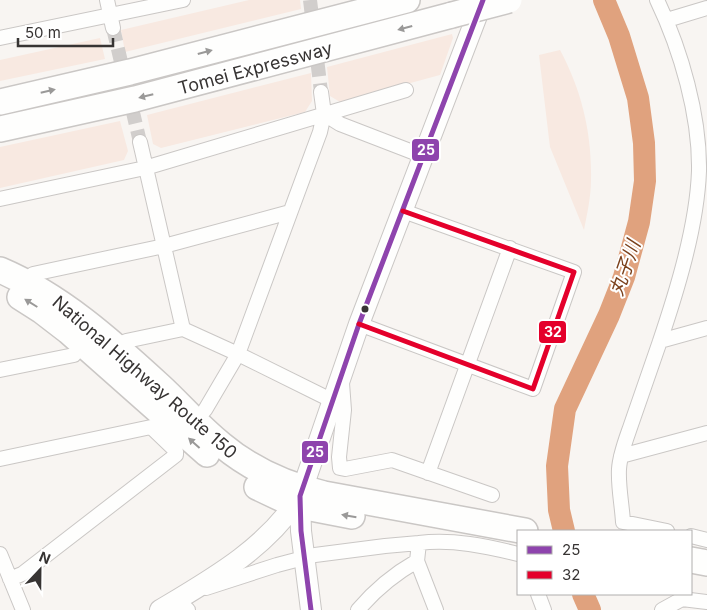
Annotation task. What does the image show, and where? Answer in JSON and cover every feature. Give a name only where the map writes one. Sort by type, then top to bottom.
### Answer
[{"type":"highway","name":"Tomei Expressway","points":[[0,102],[130,72],[407,0]]},
{"type":"highway","name":"Tomei Expressway","points":[[0,129],[135,99],[509,0]]},
{"type":"highway","name":"National Highway Route 150","points":[[0,270],[27,281],[74,312],[159,385],[220,444],[300,499],[518,530]]},
{"type":"highway","name":"National Highway Route 150","points":[[0,287],[35,306],[62,326],[210,456],[252,485],[300,499],[517,545]]},
{"type":"highway","points":[[692,560],[707,563]]},
{"type":"highway","points":[[692,575],[707,578]]},
{"type":"street","points":[[107,0],[112,22]]},
{"type":"street","points":[[0,38],[112,22],[183,0]]},
{"type":"street","points":[[311,610],[301,531],[300,499],[359,324],[483,0]]},
{"type":"street","points":[[657,0],[667,20],[685,76],[701,116],[698,142],[699,172],[693,224],[678,284],[621,456],[619,470],[623,522],[662,530]]},
{"type":"street","points":[[667,20],[707,8]]},
{"type":"street","points":[[0,199],[145,168],[406,90]]},
{"type":"street","points":[[205,410],[238,354],[320,132],[324,114],[321,92]]},
{"type":"street","points":[[324,114],[340,124],[423,156]]},
{"type":"street","points":[[140,142],[183,329]]},
{"type":"street","points":[[359,324],[532,389],[574,272],[403,211]]},
{"type":"street","points":[[27,281],[33,274],[164,246],[290,212]]},
{"type":"street","points":[[693,224],[707,220]]},
{"type":"street","points":[[428,473],[510,248]]},
{"type":"street","points":[[660,341],[707,328]]},
{"type":"street","points":[[126,341],[183,329],[333,401]]},
{"type":"street","points":[[0,370],[74,355]]},
{"type":"street","points":[[341,377],[344,410],[339,457],[340,468],[345,469],[392,460],[492,495]]},
{"type":"street","points":[[0,459],[150,427],[176,451],[176,455],[22,574],[10,579]]},
{"type":"street","points":[[621,456],[707,433]]},
{"type":"street","points":[[186,600],[270,535],[300,499]]},
{"type":"street","points":[[692,536],[707,540]]},
{"type":"street","points":[[160,610],[212,587],[253,572],[305,558],[351,550],[432,542],[469,544],[517,554]]},
{"type":"street","points":[[419,543],[417,561],[436,610]]},
{"type":"street","points":[[0,554],[23,610]]},
{"type":"street","points":[[358,610],[399,573],[417,561]]},
{"type":"street","points":[[538,595],[544,610]]},
{"type":"street","points":[[662,610],[682,599],[707,602]]},
{"type":"shaded area","points":[[249,0],[300,0],[301,9],[125,52],[121,30]]},
{"type":"shaded area","points":[[452,34],[453,38],[440,75],[340,102],[330,96],[327,67]]},
{"type":"shaded area","points":[[100,38],[105,59],[0,81],[0,60]]},
{"type":"shaded area","points":[[560,50],[580,97],[590,146],[591,186],[584,230],[550,147],[539,55]]},
{"type":"shaded area","points":[[311,73],[312,101],[305,112],[161,148],[153,144],[147,115]]},
{"type":"shaded area","points":[[120,121],[128,151],[124,160],[0,188],[0,147]]},
{"type":"waterway","name":"丸子川","points":[[564,530],[559,510],[557,466],[565,409],[609,315],[624,277],[639,222],[645,181],[644,143],[638,98],[619,36],[604,0]]},
{"type":"waterway","name":"丸子川","points":[[583,595],[590,610]]},
{"type":"tunnel","points":[[310,0],[321,92]]},
{"type":"tunnel","points":[[113,28],[140,142]]},
{"type":"transit line","name":"25","points":[[311,610],[301,531],[300,496],[359,324],[483,0]]},
{"type":"transit line","name":"32","points":[[359,324],[533,389],[574,272],[403,211]]}]
